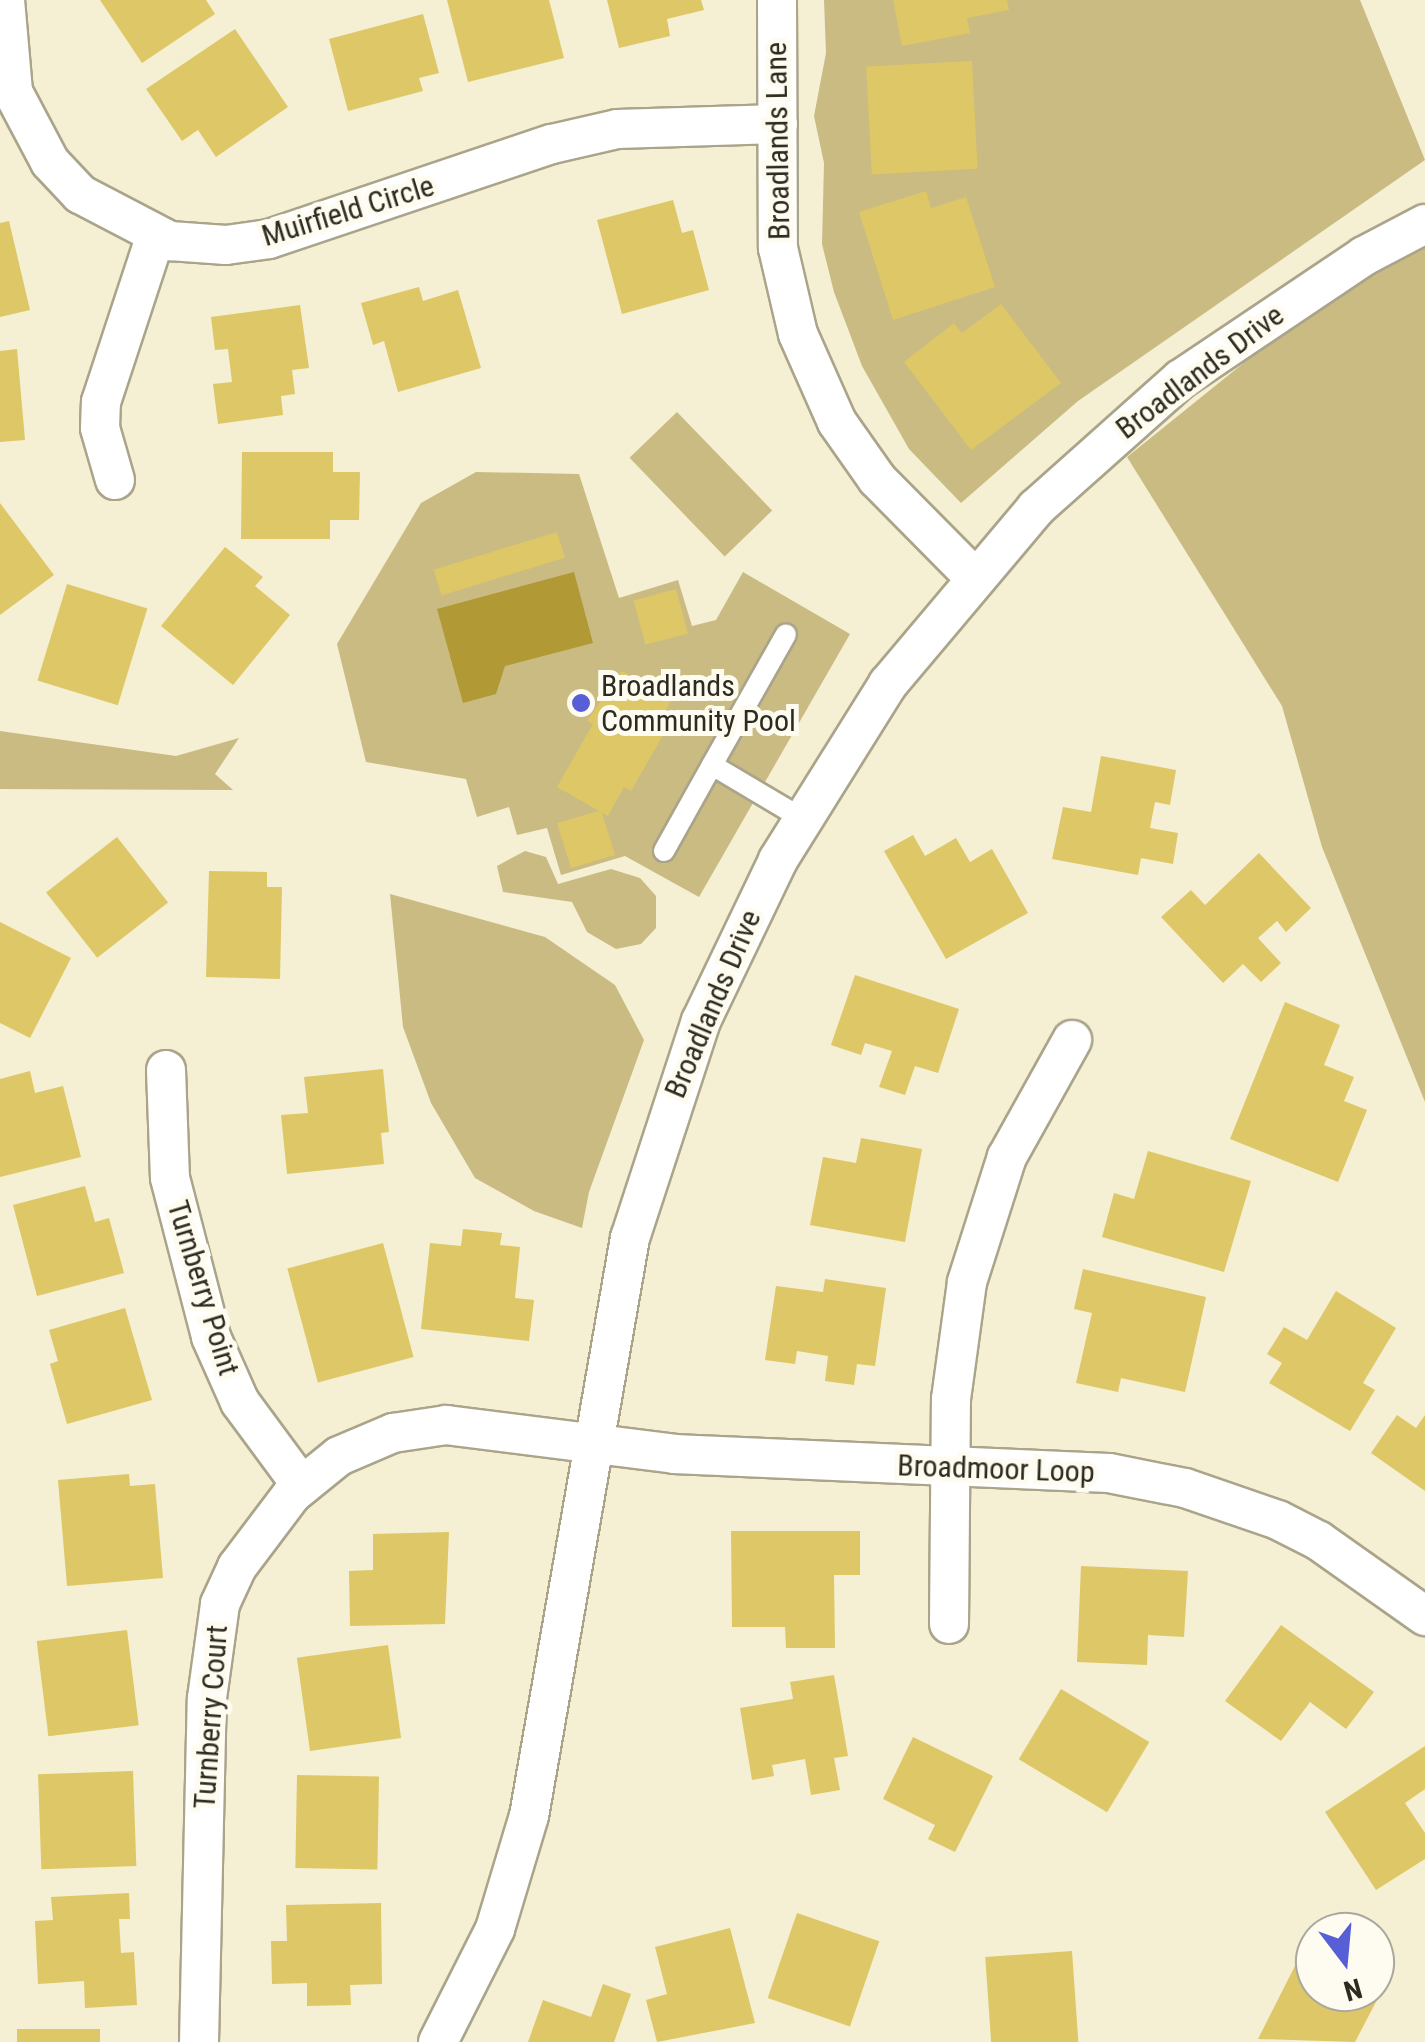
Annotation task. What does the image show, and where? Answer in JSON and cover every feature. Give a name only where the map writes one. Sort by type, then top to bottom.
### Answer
[{"type":"street","name":"Muirfield Circle","points":[[5,0],[5,55],[30,132],[80,194],[155,238],[226,245],[270,239],[552,144],[617,129],[778,124]]},
{"type":"street","name":"Broadlands Lane","points":[[777,0],[778,248],[798,334],[821,391],[877,479],[975,578]]},
{"type":"street","name":"Broadlands Drive","points":[[438,2042],[495,1929],[530,1816],[630,1238],[667,1112],[734,947],[803,819],[888,684],[1036,508],[1181,379],[1364,256],[1425,224]]},
{"type":"street","points":[[114,480],[100,428],[102,402],[155,238]]},
{"type":"street","points":[[949,1624],[951,1400],[971,1266],[1007,1157],[1072,1040]]},
{"type":"street","name":"Turnberry Point","points":[[166,1070],[170,1178],[211,1338],[240,1402],[302,1486]]},
{"type":"street","name":"Turnberry Court","points":[[199,2042],[211,1648],[237,1566],[302,1486],[339,1456],[393,1433],[446,1426],[592,1441]]},
{"type":"street","name":"Broadmoor Loop","points":[[592,1441],[813,1464],[1094,1472],[1237,1504],[1320,1541],[1425,1616]]},
{"type":"lane","points":[[664,851],[786,634]]},
{"type":"lane","points":[[712,764],[803,819]]},
{"type":"shaded area","points":[[824,0],[1360,0],[1425,160],[1078,401],[961,503],[909,449],[862,366],[834,292],[822,244],[824,163],[814,116],[826,53]]},
{"type":"shaded area","points":[[1425,245],[1425,1102],[1322,847],[1282,706],[1127,457],[1256,353],[1267,337]]},
{"type":"shaded area","points":[[677,412],[772,511],[725,556],[630,458]]},
{"type":"shaded area","name":"Broadlands Community Pool","points":[[476,472],[579,474],[619,598],[678,580],[692,626],[716,620],[743,572],[850,634],[699,897],[625,856],[561,875],[547,828],[517,835],[509,807],[477,817],[466,779],[366,762],[337,644],[421,503]]},
{"type":"shaded area","points":[[574,572],[593,643],[505,666],[496,694],[463,703],[437,609]]},
{"type":"shaded area","points":[[0,731],[176,756],[239,738],[215,774],[233,790],[0,789]]},
{"type":"shaded area","points":[[525,851],[546,857],[558,884],[611,869],[640,878],[656,896],[656,928],[641,944],[616,949],[587,932],[572,902],[503,892],[497,866]]},
{"type":"shaded area","points":[[390,894],[545,937],[615,985],[644,1040],[589,1192],[582,1228],[534,1211],[475,1178],[431,1103],[403,1027]]},
{"type":"building","points":[[100,0],[206,0],[215,14],[142,63]]},
{"type":"building","points":[[447,0],[549,0],[564,58],[468,82]]},
{"type":"building","points":[[607,0],[701,0],[704,10],[667,19],[670,36],[619,48]]},
{"type":"building","points":[[893,0],[1007,0],[1009,10],[967,18],[970,33],[902,46]]},
{"type":"building","points":[[423,14],[439,73],[419,78],[423,91],[348,111],[329,39]]},
{"type":"building","points":[[235,29],[288,107],[216,157],[198,130],[182,141],[146,89]]},
{"type":"building","points":[[972,61],[978,169],[872,174],[866,67]]},
{"type":"building","points":[[926,191],[931,208],[966,197],[995,287],[893,320],[859,212]]},
{"type":"building","points":[[673,200],[682,233],[693,230],[709,290],[622,314],[597,220]]},
{"type":"building","points":[[9,221],[30,310],[0,317],[0,223]]},
{"type":"building","points":[[419,287],[423,301],[458,290],[481,368],[398,392],[384,341],[373,345],[361,303]]},
{"type":"building","points":[[1001,304],[1061,383],[971,450],[904,362],[954,323],[962,333]]},
{"type":"building","points":[[300,305],[309,368],[292,370],[295,394],[281,396],[283,415],[218,424],[213,384],[232,382],[228,349],[215,350],[211,317]]},
{"type":"building","points":[[17,349],[25,440],[0,442],[0,351]]},
{"type":"building","points":[[242,452],[333,452],[333,472],[360,472],[359,520],[330,520],[330,539],[241,539]]},
{"type":"building","points":[[0,503],[54,575],[0,615]]},
{"type":"building","points":[[557,532],[565,558],[442,596],[434,570]]},
{"type":"building","points":[[225,547],[263,577],[255,586],[290,615],[233,685],[161,626]]},
{"type":"building","points":[[67,584],[147,609],[118,705],[37,681]]},
{"type":"building","points":[[676,589],[688,633],[645,645],[633,600]]},
{"type":"building","points":[[622,671],[672,699],[662,718],[670,723],[631,791],[624,787],[608,816],[602,813],[615,855],[571,868],[557,823],[599,811],[557,787],[593,724],[587,721]]},
{"type":"building","points":[[1101,756],[1176,770],[1170,805],[1155,802],[1150,828],[1178,833],[1173,864],[1141,858],[1138,875],[1052,859],[1063,807],[1091,812]]},
{"type":"building","points":[[913,835],[925,856],[956,838],[970,862],[992,849],[1028,913],[946,959],[884,851]]},
{"type":"building","points":[[117,837],[168,902],[97,958],[46,892]]},
{"type":"building","points":[[1259,853],[1311,908],[1286,932],[1277,921],[1258,938],[1281,963],[1261,982],[1243,964],[1223,983],[1161,917],[1191,890],[1205,905]]},
{"type":"building","points":[[209,871],[267,872],[267,887],[282,887],[280,979],[206,977]]},
{"type":"building","points":[[0,922],[71,958],[30,1038],[0,1023]]},
{"type":"building","points":[[855,975],[959,1009],[938,1073],[915,1066],[905,1095],[879,1087],[892,1051],[865,1043],[861,1055],[831,1045]]},
{"type":"building","points":[[1285,1002],[1340,1025],[1324,1065],[1354,1077],[1344,1101],[1367,1110],[1338,1182],[1230,1139]]},
{"type":"building","points":[[383,1069],[389,1132],[381,1133],[384,1164],[287,1174],[281,1115],[308,1113],[304,1077]]},
{"type":"building","points":[[30,1071],[35,1093],[63,1086],[81,1157],[0,1177],[0,1079]]},
{"type":"building","points":[[861,1138],[922,1149],[905,1242],[810,1225],[823,1157],[856,1163]]},
{"type":"building","points":[[1148,1151],[1251,1181],[1224,1272],[1102,1237],[1114,1193],[1134,1199]]},
{"type":"building","points":[[85,1186],[95,1222],[109,1218],[124,1273],[37,1296],[13,1205]]},
{"type":"building","points":[[463,1229],[502,1233],[500,1245],[520,1247],[515,1298],[534,1300],[529,1341],[421,1329],[430,1243],[461,1246]]},
{"type":"building","points":[[383,1243],[414,1357],[318,1383],[287,1269]]},
{"type":"building","points":[[1083,1269],[1206,1297],[1185,1392],[1121,1378],[1118,1392],[1076,1383],[1092,1313],[1074,1309]]},
{"type":"building","points":[[825,1279],[886,1288],[875,1366],[857,1364],[854,1385],[825,1381],[828,1356],[797,1351],[795,1364],[765,1360],[776,1286],[823,1292]]},
{"type":"building","points":[[1336,1291],[1396,1328],[1363,1383],[1375,1390],[1350,1431],[1269,1383],[1282,1363],[1267,1354],[1284,1327],[1307,1340]]},
{"type":"building","points":[[125,1308],[152,1400],[67,1424],[50,1364],[58,1361],[49,1330]]},
{"type":"building","points":[[1397,1415],[1416,1428],[1425,1415],[1425,1491],[1371,1453]]},
{"type":"building","points":[[129,1474],[130,1486],[155,1484],[163,1578],[67,1586],[58,1480]]},
{"type":"building","points":[[731,1531],[860,1531],[860,1575],[834,1575],[835,1648],[786,1648],[785,1627],[732,1627]]},
{"type":"building","points":[[449,1532],[445,1624],[350,1626],[349,1571],[373,1570],[373,1534]]},
{"type":"building","points":[[1081,1566],[1188,1571],[1184,1637],[1148,1635],[1147,1665],[1077,1662]]},
{"type":"building","points":[[1281,1625],[1374,1692],[1346,1729],[1310,1702],[1281,1741],[1225,1701]]},
{"type":"building","points":[[127,1630],[139,1725],[48,1736],[37,1641]]},
{"type":"building","points":[[388,1645],[401,1738],[310,1751],[297,1658]]},
{"type":"building","points":[[834,1675],[848,1756],[834,1758],[840,1790],[811,1795],[805,1759],[772,1765],[774,1776],[752,1780],[740,1708],[793,1699],[790,1682]]},
{"type":"building","points":[[1061,1689],[1149,1742],[1107,1812],[1019,1759]]},
{"type":"building","points":[[913,1737],[993,1776],[955,1852],[928,1839],[935,1825],[883,1799]]},
{"type":"building","points":[[1425,1746],[1425,1789],[1405,1803],[1425,1833],[1425,1859],[1376,1890],[1325,1812]]},
{"type":"building","points":[[133,1771],[136,1866],[41,1869],[38,1774]]},
{"type":"building","points":[[297,1775],[379,1776],[377,1869],[295,1868]]},
{"type":"building","points":[[129,1893],[130,1919],[119,1919],[121,1953],[134,1952],[137,2005],[85,2008],[84,1981],[38,1984],[35,1921],[53,1920],[51,1897]]},
{"type":"building","points":[[381,1903],[382,1984],[350,1985],[351,2005],[307,2006],[307,1983],[272,1984],[271,1941],[287,1941],[286,1905]]},
{"type":"building","points":[[797,1913],[879,1941],[850,2026],[768,1998]]},
{"type":"building","points":[[730,1928],[755,2023],[657,2042],[646,2000],[667,1994],[655,1947]]},
{"type":"building","points":[[1072,1951],[1078,2042],[991,2042],[985,1957]]},
{"type":"building","points":[[1295,1966],[1295,2012],[1371,2012],[1355,2042],[1258,2039]]},
{"type":"building","points":[[603,1984],[631,1994],[614,2042],[528,2042],[543,2000],[591,2017]]},
{"type":"building","points":[[17,2029],[100,2029],[100,2042],[17,2042]]},
{"type":"place","name":"Broadlands Community Pool","points":[[581,703]]}]
